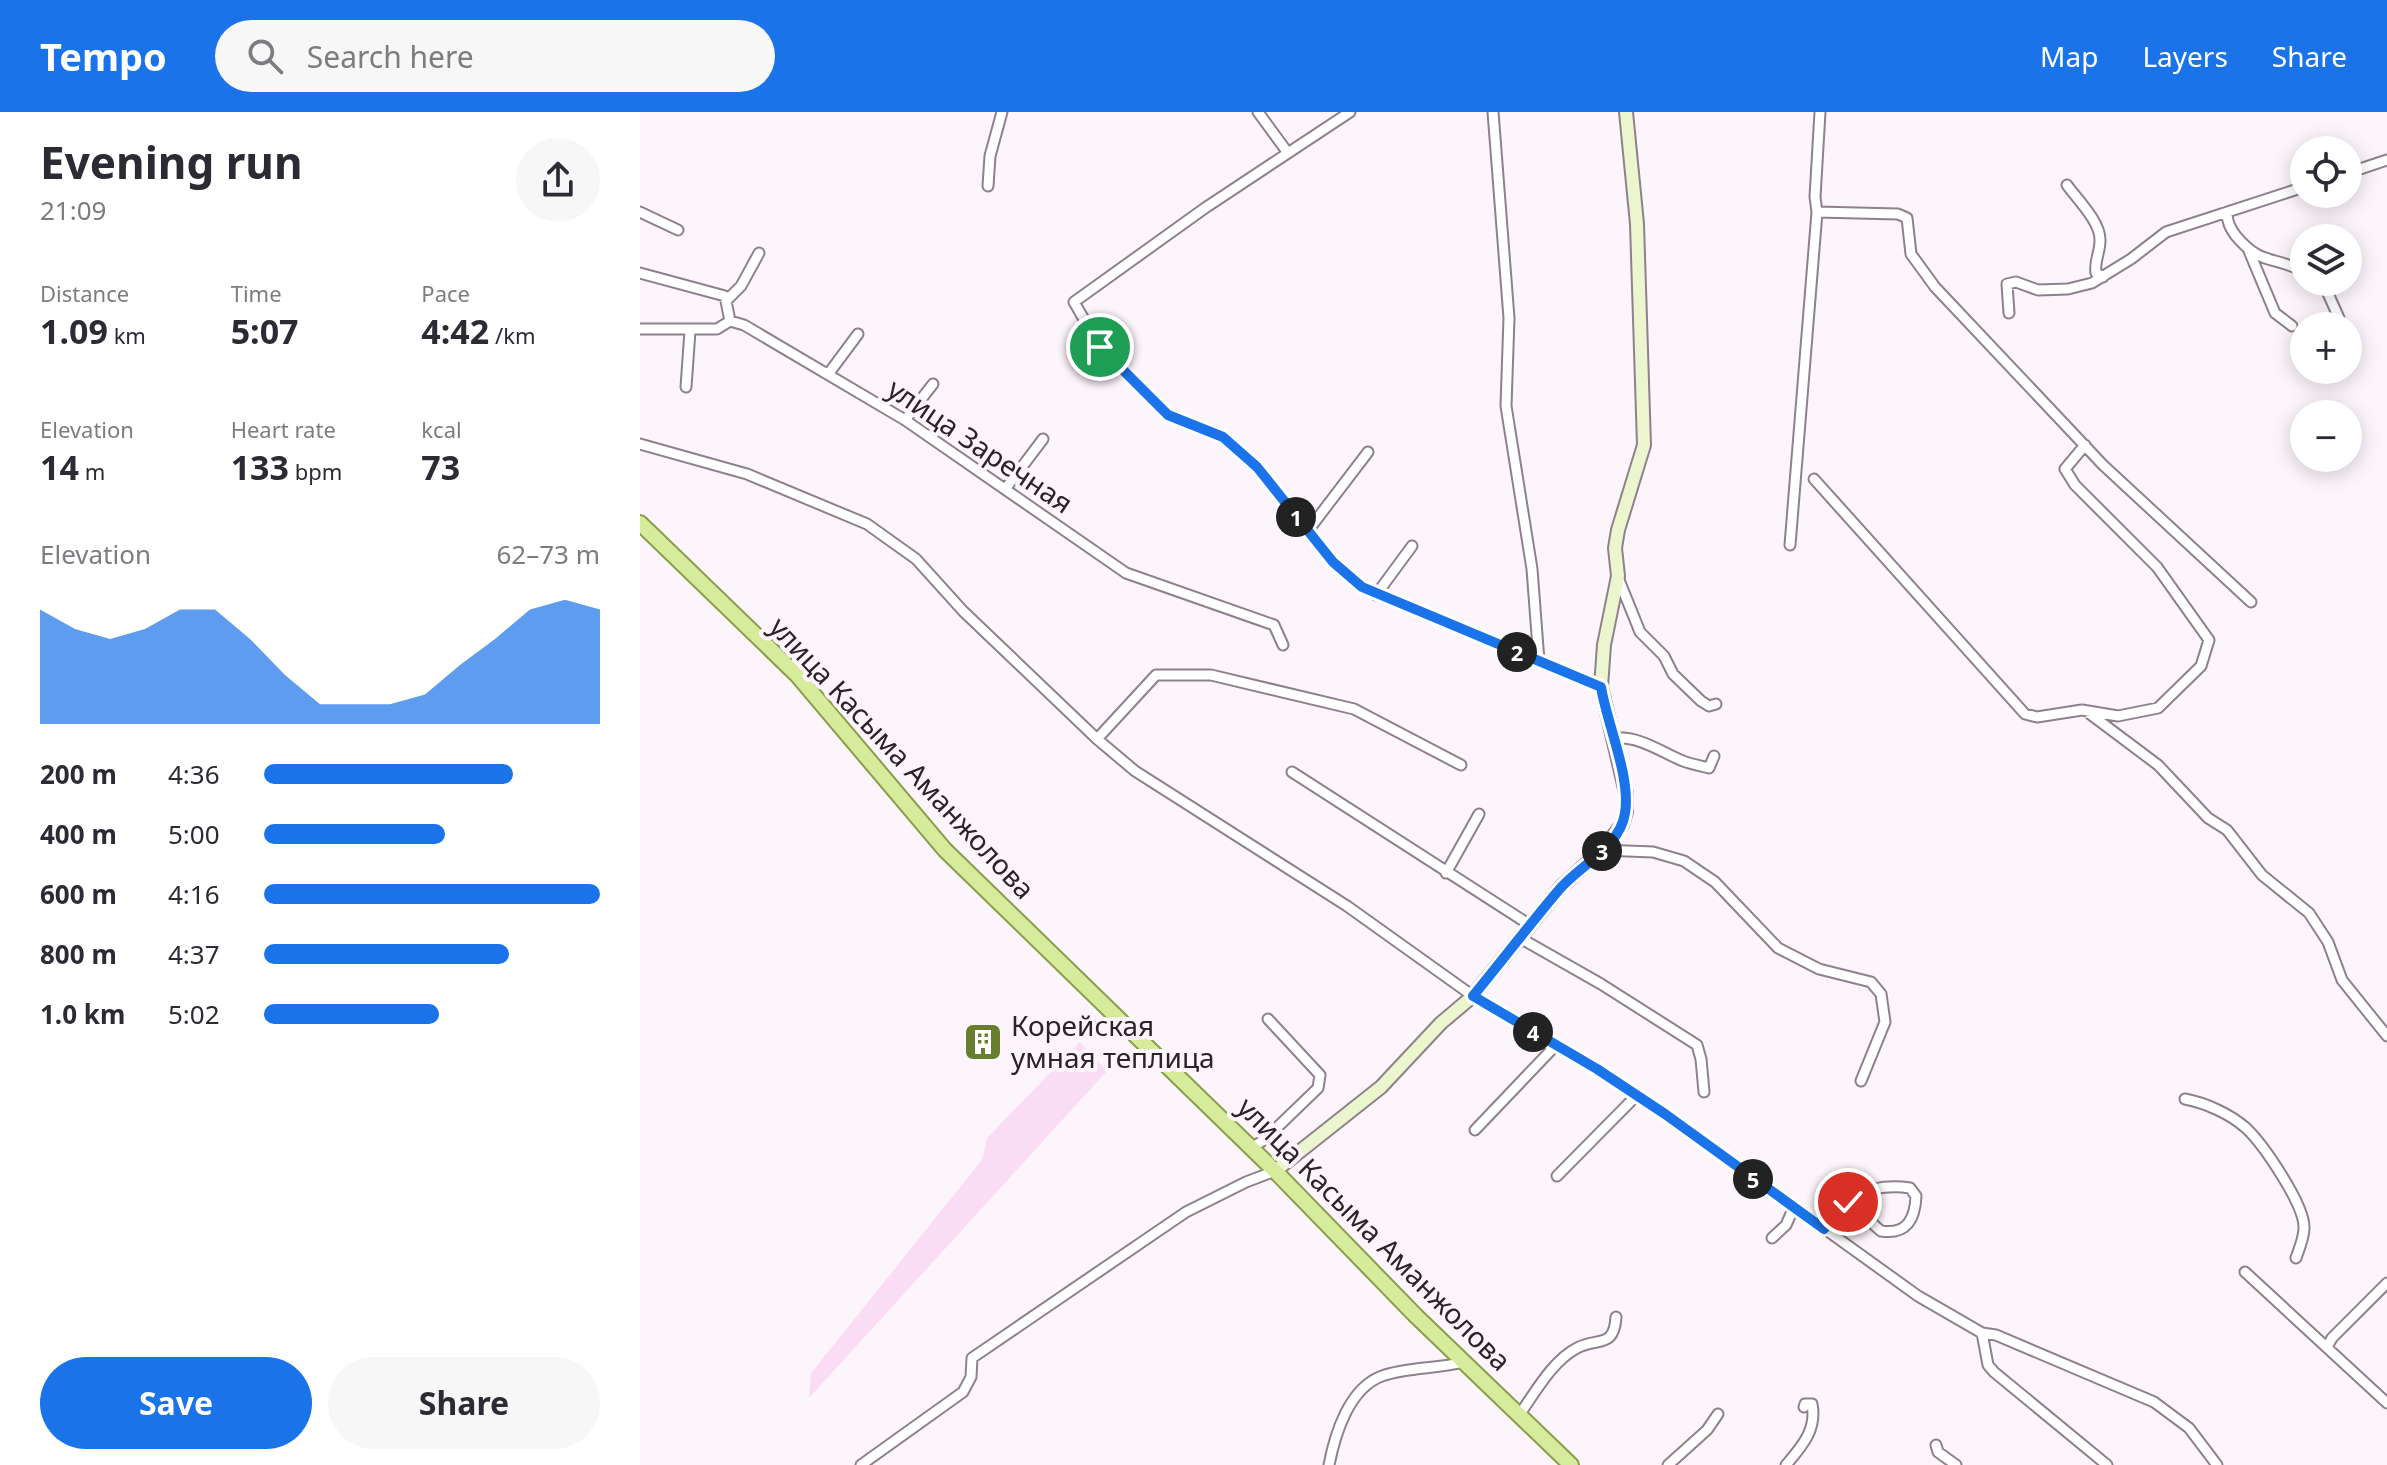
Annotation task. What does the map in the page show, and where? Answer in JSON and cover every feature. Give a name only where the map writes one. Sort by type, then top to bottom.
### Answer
[{"type":"main road","name":"улица Касыма Аманжолова","points":[[640,523],[797,675],[945,850],[1571,1465]]},
{"type":"street","points":[[988,186],[990,156],[1002,112]]},
{"type":"street","points":[[1258,112],[1288,153]]},
{"type":"street","points":[[1350,112],[1205,208],[1074,302],[1100,347],[1158,405],[1181,422],[1223,437],[1257,467],[1307,532],[1347,577],[1376,595],[1601,687]]},
{"type":"street","points":[[1493,112],[1509,318],[1506,406],[1532,569],[1539,661]]},
{"type":"street","points":[[1626,112],[1637,224],[1644,445],[1618,530],[1615,548],[1618,576],[1640,632],[1664,656],[1673,674],[1701,701],[1709,706],[1716,704]]},
{"type":"street","points":[[1790,545],[1817,212],[1815,197],[1820,112]]},
{"type":"street","points":[[2362,168],[2387,160]]},
{"type":"street","points":[[2067,185],[2101,237],[2095,267],[2096,273],[2103,277]]},
{"type":"street","points":[[2009,313],[2007,284],[2016,282],[2038,290],[2068,289],[2092,283],[2166,232],[2290,191]]},
{"type":"street","points":[[640,212],[678,230]]},
{"type":"street","points":[[1817,212],[1898,214],[1907,218],[1911,254],[1916,264],[2085,445],[2190,548],[2251,602]]},
{"type":"street","points":[[2227,212],[2227,221],[2249,251],[2275,313],[2290,324]]},
{"type":"street","points":[[2249,251],[2290,267]]},
{"type":"street","points":[[727,300],[741,286],[759,253]]},
{"type":"street","points":[[640,273],[725,296],[730,321],[717,329],[640,329]]},
{"type":"street","name":"улица Заречная","points":[[730,321],[744,325],[829,373],[905,420],[1126,573],[1274,625],[1283,645]]},
{"type":"street","points":[[686,387],[690,331]]},
{"type":"street","points":[[829,373],[858,334]]},
{"type":"street","points":[[905,420],[933,384]]},
{"type":"street","points":[[1006,488],[1043,439]]},
{"type":"street","points":[[640,444],[747,474],[867,524],[916,559],[963,611],[1097,739],[1135,771],[1347,906],[1473,996],[1597,1069],[1665,1114],[1918,1296],[1982,1333],[1996,1335],[2154,1402],[2189,1428],[2217,1465]]},
{"type":"street","points":[[1814,479],[2025,714],[2037,717],[2082,710],[2118,716],[2158,708],[2201,666],[2209,640],[2157,567],[2075,485],[2065,469],[2085,445]]},
{"type":"street","points":[[1307,532],[1368,452]]},
{"type":"street","points":[[1376,595],[1412,546]]},
{"type":"street","points":[[861,1465],[963,1392],[971,1377],[972,1358],[1186,1212],[1275,1171],[1381,1087],[1441,1023],[1473,996],[1561,887],[1602,850],[1622,825],[1626,812],[1626,793],[1601,687],[1604,645],[1618,576]]},
{"type":"street","points":[[1097,739],[1156,675],[1211,675],[1354,709],[1461,765]]},
{"type":"street","points":[[2087,712],[2158,765],[2208,818],[2227,830],[2262,875],[2309,913],[2328,942],[2342,980],[2387,1036]]},
{"type":"street","points":[[1614,738],[1643,743],[1685,762],[1709,768],[1714,756]]},
{"type":"street","points":[[1292,772],[1530,925]]},
{"type":"street","points":[[1446,873],[1479,814]]},
{"type":"street","points":[[1602,850],[1653,852],[1684,861],[1715,882],[1778,948],[1819,969],[1871,982],[1881,994],[1885,1022],[1861,1081]]},
{"type":"street","points":[[1520,938],[1601,984],[1697,1045],[1704,1092]]},
{"type":"street","points":[[1251,1148],[1264,1140],[1318,1088],[1320,1075],[1268,1019]]},
{"type":"street","points":[[1475,1130],[1556,1045]]},
{"type":"street","points":[[1557,1176],[1636,1096]]},
{"type":"street","points":[[2185,1099],[2214,1108],[2248,1130],[2289,1187],[2302,1213],[2305,1229],[2296,1258]]},
{"type":"street","points":[[1824,1229],[1848,1202],[1875,1189],[1910,1188],[1916,1196],[1908,1225],[1897,1232],[1881,1231],[1860,1208],[1845,1208]]},
{"type":"street","points":[[1772,1238],[1782,1231],[1794,1207]]},
{"type":"street","points":[[2245,1272],[2387,1403]]},
{"type":"street","points":[[2327,1347],[2332,1338],[2387,1283]]},
{"type":"street","points":[[1519,1415],[1558,1364],[1577,1348],[1609,1339],[1615,1330],[1616,1317]]},
{"type":"street","points":[[1982,1333],[1988,1365],[1994,1372],[2107,1465]]},
{"type":"street","points":[[1329,1465],[1344,1416],[1371,1380],[1464,1362]]},
{"type":"street","points":[[1786,1465],[1802,1446],[1815,1418],[1812,1404],[1805,1404],[1804,1407]]},
{"type":"street","points":[[1668,1465],[1707,1430],[1718,1414]]},
{"type":"street","points":[[1936,1445],[1938,1452],[1956,1465]]},
{"type":"shaded area","points":[[1080,1042],[1107,1071],[809,1398],[811,1373],[982,1160],[987,1138]]},
{"type":"place","name":"Корейская умная теплица","points":[[983,1042]]},
{"type":"route","points":[[1100,347],[1168,415],[1223,437],[1257,467],[1307,532],[1347,577],[1376,595],[1601,687],[1626,793],[1622,825],[1604,848],[1561,887],[1473,996],[1597,1069],[1665,1114],[1824,1229],[1848,1202]]}]
